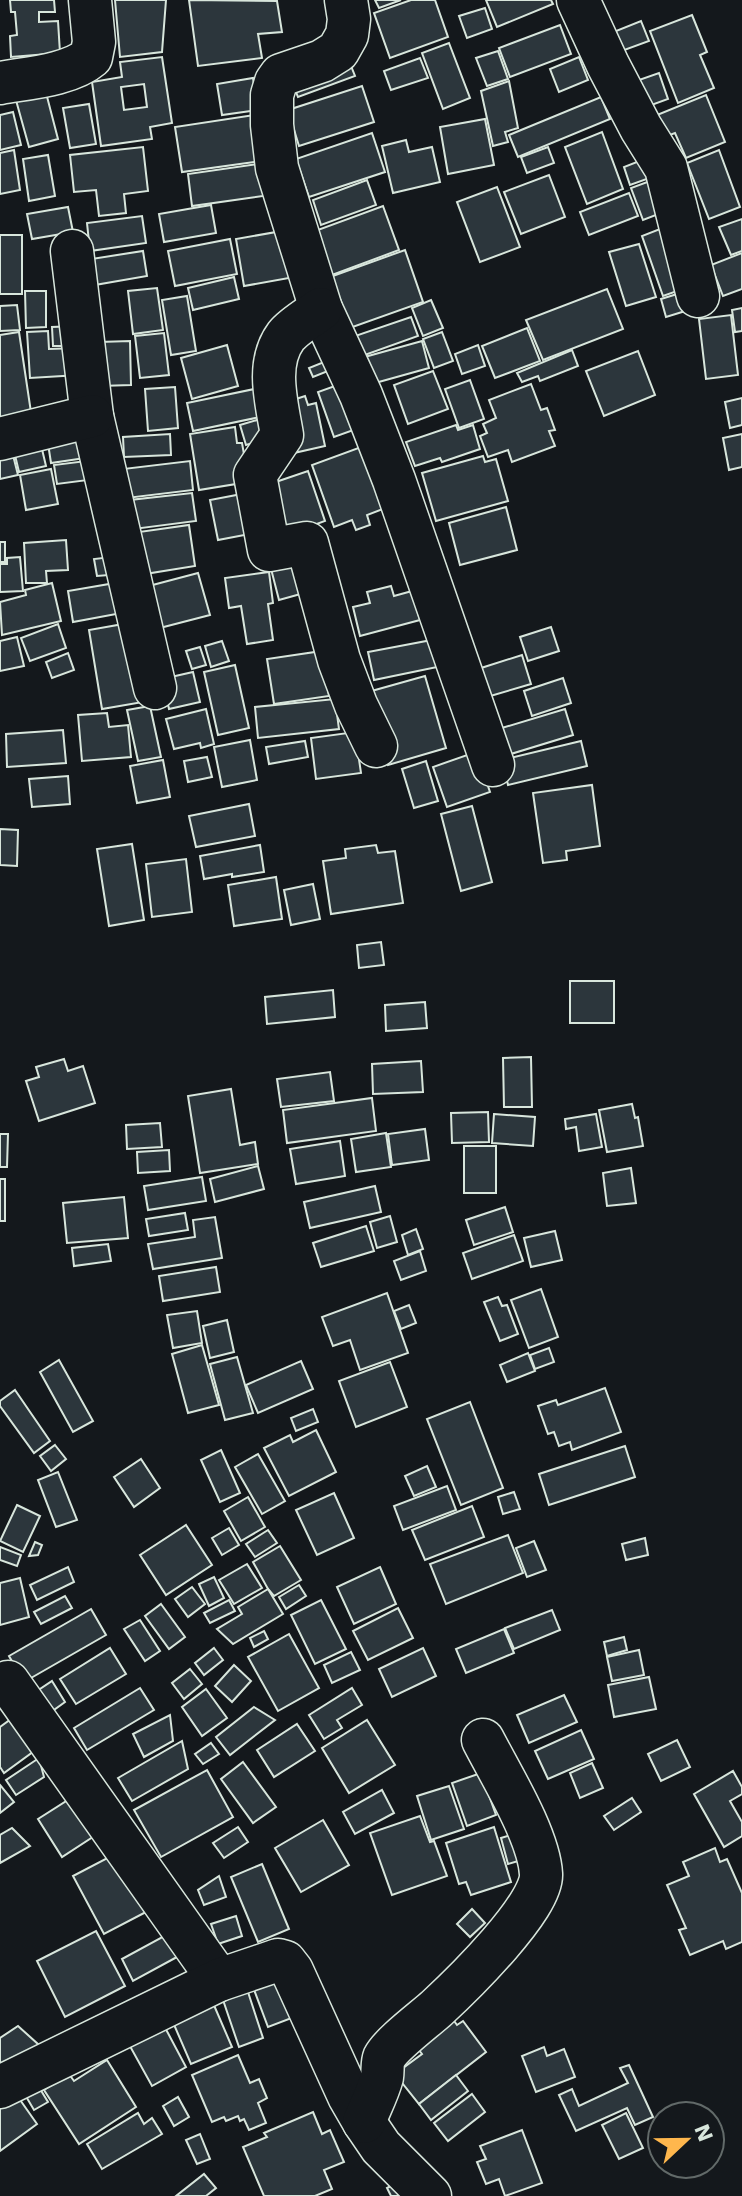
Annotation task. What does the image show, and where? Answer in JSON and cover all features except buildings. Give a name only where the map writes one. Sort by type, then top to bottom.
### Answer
[{"type":"street","points":[[0,83],[69,69],[91,57],[94,42],[90,0]]},
{"type":"street","points":[[346,0],[349,19],[347,35],[338,51],[322,61],[281,75],[272,95],[277,168],[321,309],[361,395],[394,480],[493,765]]},
{"type":"street","points":[[578,0],[608,65],[666,168],[698,296]]},
{"type":"street","points":[[72,251],[92,416],[155,688]]},
{"type":"street","points":[[321,309],[287,335],[276,356],[274,382],[282,435],[255,475],[269,550],[307,543],[339,660],[376,746]]},
{"type":"street","points":[[0,439],[92,416]]},
{"type":"street","points":[[8,1682],[219,1980]]},
{"type":"street","points":[[364,2122],[381,2077],[384,2058],[504,1941],[538,1890],[542,1877],[523,1817],[483,1740]]},
{"type":"street","points":[[0,2087],[219,1980],[278,1960],[285,1962],[292,1971],[364,2122],[381,2147],[430,2196]]}]
